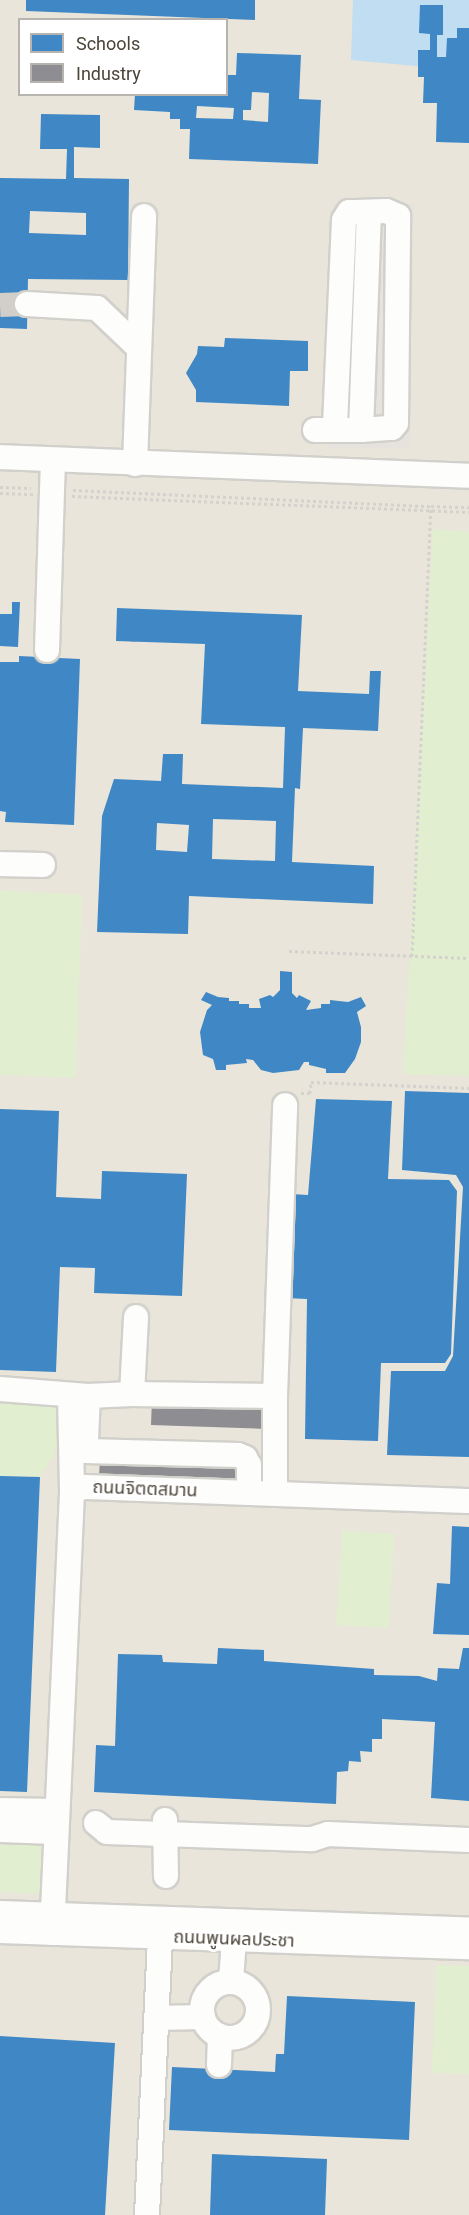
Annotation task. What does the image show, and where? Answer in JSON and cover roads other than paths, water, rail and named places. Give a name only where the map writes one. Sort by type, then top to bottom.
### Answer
[{"type":"lane","points":[[386,211],[398,216],[397,415],[392,428],[325,430],[344,220],[349,212],[369,212],[386,211]]},
{"type":"lane","points":[[361,430],[369,212]]},
{"type":"lane","points":[[135,464],[144,216]]},
{"type":"lane","points":[[27,304],[97,308],[138,347]]},
{"type":"lane","points":[[0,457],[52,479],[135,464],[469,476]]},
{"type":"lane","points":[[0,469],[52,479],[469,486]]},
{"type":"lane","points":[[47,650],[52,479]]},
{"type":"lane","points":[[0,864],[43,865]]},
{"type":"lane","points":[[275,1494],[275,1396],[288,1099]]},
{"type":"lane","points":[[132,1394],[136,1317]]},
{"type":"lane","points":[[0,1389],[79,1395],[275,1396]]},
{"type":"lane","points":[[78,1488],[86,1451],[79,1395]]},
{"type":"lane","points":[[78,1488],[79,1395]]},
{"type":"lane","points":[[86,1451],[238,1455],[245,1458],[249,1465],[249,1493]]},
{"type":"lane","name":"ถนนจิตตสมาน","points":[[52,1924],[56,1821],[78,1488],[469,1501]]},
{"type":"lane","points":[[0,1810],[56,1821],[96,1823],[107,1832],[165,1826],[312,1839],[328,1834],[469,1839]]},
{"type":"lane","points":[[0,1830],[56,1821]]},
{"type":"lane","points":[[165,1826],[166,1876]]},
{"type":"lane","name":"ถนนพูนผลประชา","points":[[0,1913],[52,1924],[160,1937],[469,1947]]},
{"type":"lane","name":"ถนนพูนผลประชา","points":[[0,1931],[52,1924],[469,1929]]},
{"type":"lane","points":[[147,2215],[160,1937]]},
{"type":"lane","points":[[231,1981],[234,1939]]},
{"type":"lane","points":[[231,1981],[245,1985],[254,1995],[258,2008],[256,2022],[247,2032],[233,2037],[220,2036],[209,2028],[203,2017],[204,2000],[214,1986],[231,1981]]},
{"type":"lane","points":[[156,2018],[203,2017]]},
{"type":"lane","points":[[219,2065],[220,2036]]},
{"type":"water","points":[[353,0],[469,0],[469,71],[351,60]]},
{"type":"tunnel","points":[[0,305],[27,304]]}]
